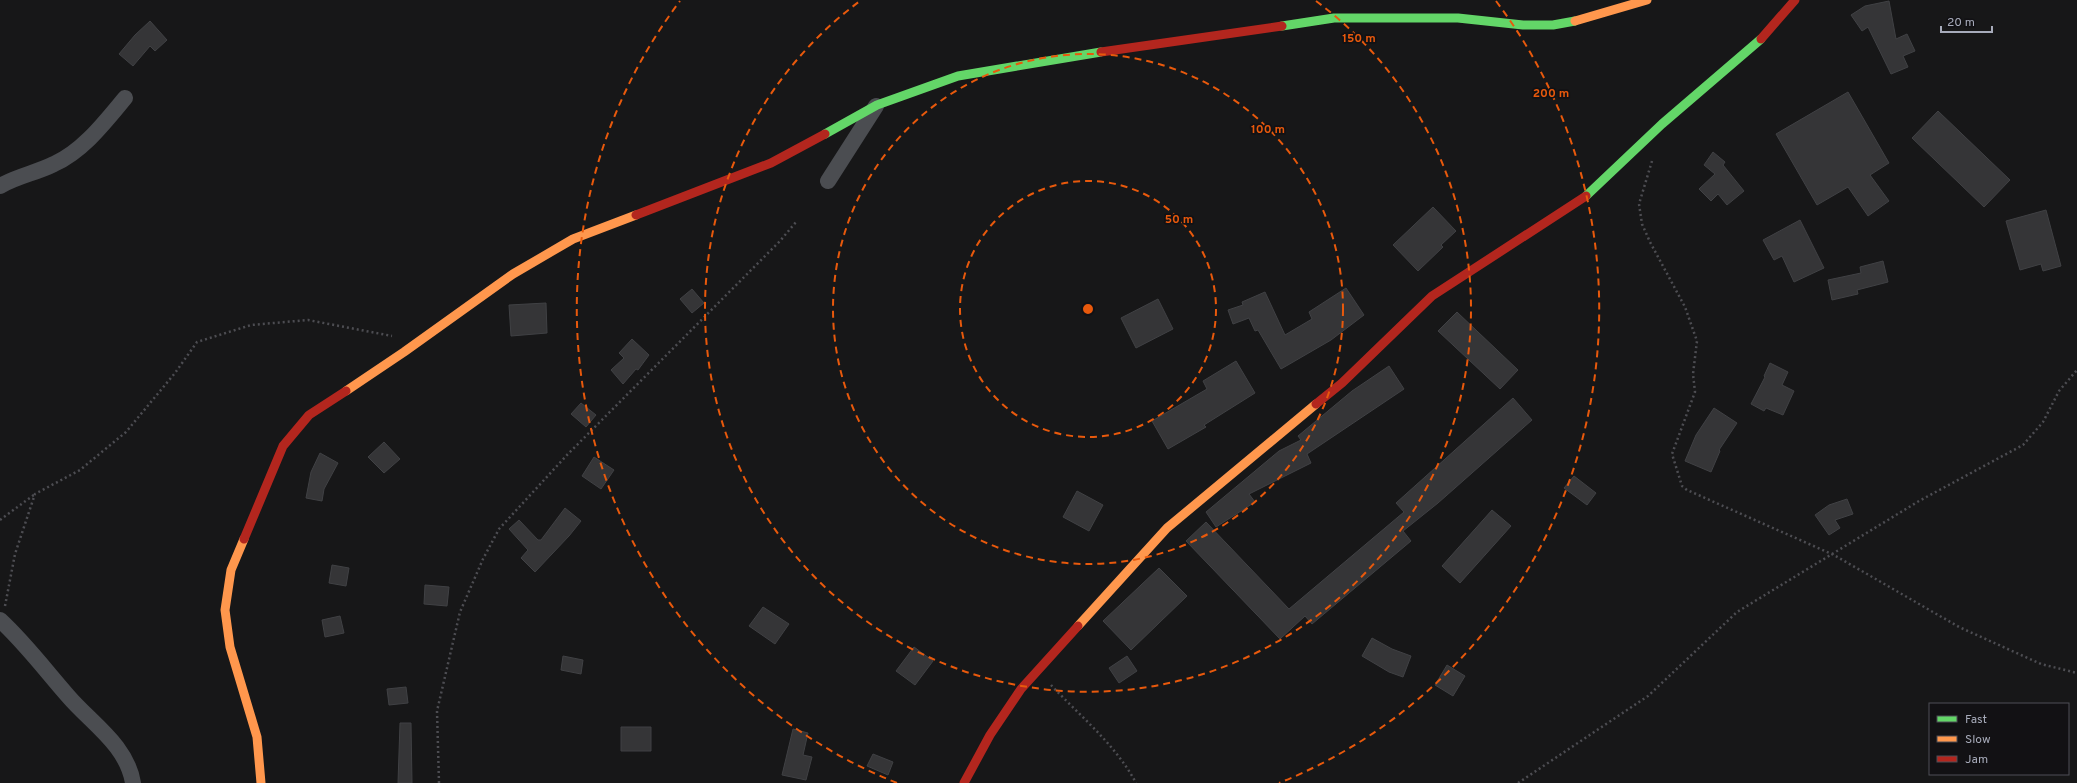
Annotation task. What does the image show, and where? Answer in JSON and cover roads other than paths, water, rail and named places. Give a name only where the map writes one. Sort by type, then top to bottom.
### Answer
[{"type":"street","points":[[262,783],[257,736],[230,647],[225,610],[231,570],[284,446],[309,415],[421,341],[513,274],[573,239],[771,162],[877,105],[958,76],[1074,55],[1334,18],[1458,18],[1523,25],[1553,24],[1584,20],[1647,0]]},
{"type":"street","points":[[964,783],[972,766],[1003,714],[1037,670],[1167,528],[1342,383],[1432,296],[1586,196],[1662,124],[1761,39],[1795,0]]},
{"type":"street","points":[[0,186],[13,178],[54,164],[71,155],[100,128],[125,98]]},
{"type":"street","points":[[828,181],[877,105]]},
{"type":"street","points":[[1,621],[12,631],[70,698],[102,728],[123,756],[131,771],[133,783]]}]
